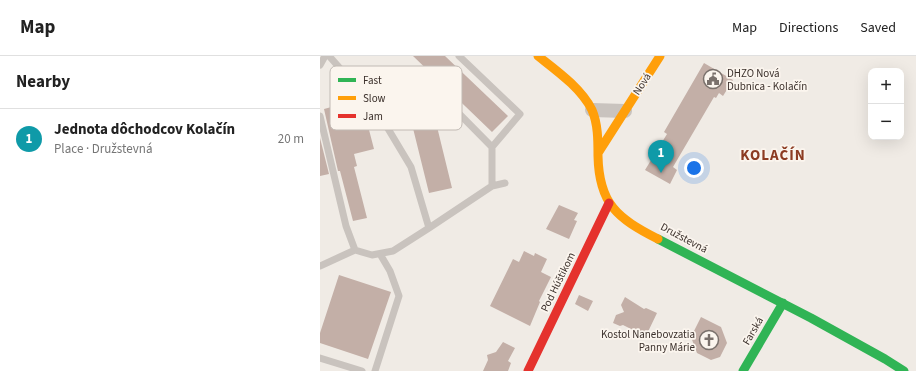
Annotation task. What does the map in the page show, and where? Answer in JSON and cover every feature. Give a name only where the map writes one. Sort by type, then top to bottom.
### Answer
[{"type":"street","name":"Družstevná","points":[[538,56],[583,96],[592,110],[597,128],[599,173],[602,190],[609,203],[619,215],[632,224],[703,263],[842,334],[904,371]]},
{"type":"street","name":"Nová","points":[[598,153],[660,56]]},
{"type":"street","points":[[592,110],[625,111]]},
{"type":"street","name":"Pod Húštikom","points":[[528,371],[609,203]]},
{"type":"street","name":"Farská","points":[[743,371],[783,303]]},
{"type":"lane","points":[[320,65],[325,56]]},
{"type":"lane","points":[[329,56],[338,66]]},
{"type":"lane","points":[[459,56],[520,114],[492,147],[492,186]]},
{"type":"lane","points":[[320,116],[346,226],[355,250]]},
{"type":"lane","points":[[462,117],[492,147]]},
{"type":"lane","points":[[389,130],[411,167],[429,228]]},
{"type":"lane","points":[[320,266],[355,250],[372,255],[393,251],[492,186],[505,183]]},
{"type":"lane","points":[[375,371],[398,296],[390,270],[380,254]]},
{"type":"lane","points":[[320,358],[362,371]]},
{"type":"building","points":[[413,56],[445,56],[456,66],[423,66]]},
{"type":"building","points":[[704,63],[733,80],[723,96],[719,93],[716,98],[714,97],[673,167],[677,170],[670,184],[645,170],[667,134],[664,132]]},
{"type":"building","points":[[462,72],[508,116],[492,132],[462,103]]},
{"type":"building","points":[[330,107],[330,130],[369,130],[374,149],[354,154],[357,166],[354,167],[367,218],[353,221],[340,171],[338,171],[324,109]]},
{"type":"building","points":[[413,130],[438,130],[452,188],[429,193]]},
{"type":"building","points":[[320,138],[329,174],[320,176]]},
{"type":"building","points":[[559,205],[578,213],[574,220],[577,221],[569,239],[546,229]]},
{"type":"building","points":[[524,251],[534,256],[535,253],[547,259],[541,272],[551,277],[539,301],[540,302],[530,326],[490,306],[513,259],[519,262]]},
{"type":"building","points":[[339,275],[391,292],[368,359],[320,343],[320,333]]},
{"type":"building","points":[[579,295],[593,301],[588,311],[575,304]]},
{"type":"building","points":[[625,297],[644,309],[646,308],[657,313],[645,338],[634,333],[633,330],[623,325],[620,326],[613,323],[616,315],[624,312],[621,305]]},
{"type":"building","name":"Kostol Nanebovzatia Panny Márie","points":[[701,317],[721,327],[727,343],[720,357],[711,360],[697,353],[691,337]]},
{"type":"building","points":[[503,342],[515,348],[508,361],[511,363],[508,371],[483,371],[488,360],[487,355],[496,352]]},
{"type":"traffic: fast","points":[[658,239],[811,318],[904,371]]},
{"type":"traffic: fast","points":[[743,371],[783,303]]},
{"type":"traffic: slow","points":[[538,56],[575,87],[582,94],[592,110],[597,126],[599,172],[602,186],[613,208],[631,224],[658,239]]},
{"type":"traffic: slow","points":[[598,153],[660,56]]},
{"type":"traffic: jam","points":[[528,371],[609,203]]},
{"type":"place","name":"DHZO Nová Dubnica - Kolačín","points":[[713,79]]},
{"type":"place","name":"Jednota dôchodcov Kolačín","points":[[661,173]]},
{"type":"place","name":"Kostol Nanebovzatia Panny Márie","points":[[709,340]]},
{"type":"district","name":"KOLAČÍN","points":[[773,155]]}]
